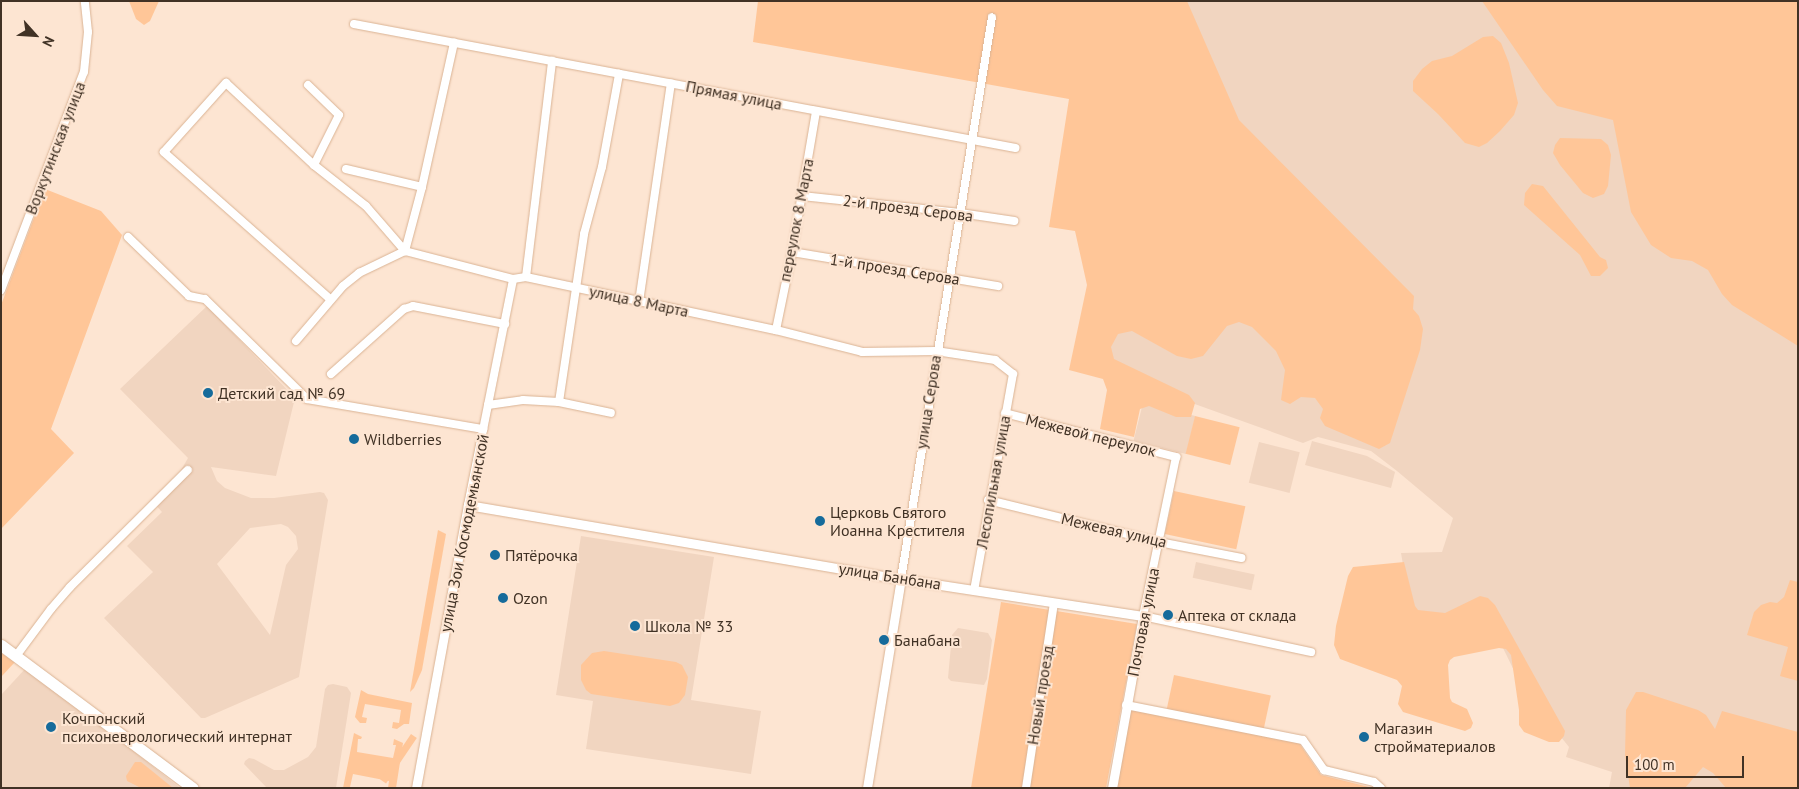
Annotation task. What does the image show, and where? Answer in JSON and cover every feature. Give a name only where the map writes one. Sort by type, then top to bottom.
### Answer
[{"type":"main road","points":[[1,645],[193,788]]},
{"type":"street","name":"Воркутинская улица","points":[[2,287],[84,72],[88,32],[85,1]]},
{"type":"street","name":"улица Серова","points":[[867,788],[936,351],[950,278],[992,17]]},
{"type":"street","name":"Прямая улица","points":[[354,24],[1015,148]]},
{"type":"street","points":[[296,341],[330,299],[359,273],[405,251],[422,187],[454,43]]},
{"type":"street","points":[[526,277],[552,61]]},
{"type":"street","points":[[559,402],[584,234],[602,167],[619,74]]},
{"type":"street","points":[[330,299],[164,152],[226,83],[314,165],[366,206],[405,251]]},
{"type":"street","points":[[639,302],[671,83]]},
{"type":"street","points":[[308,85],[339,115],[314,165]]},
{"type":"street","name":"переулок 8 Марта","points":[[776,330],[792,252],[816,111]]},
{"type":"street","points":[[346,169],[422,187]]},
{"type":"street","name":"2-й проезд Серова","points":[[802,196],[960,213],[1014,221]]},
{"type":"street","points":[[128,237],[189,296],[205,299],[307,400],[484,429]]},
{"type":"street","name":"улица 8 Марта","points":[[405,251],[513,279],[526,277],[776,330],[862,352],[936,351],[995,360],[1013,374]]},
{"type":"street","name":"1-й проезд Серова","points":[[792,252],[998,286]]},
{"type":"street","name":"улица Зои Космодемьянской","points":[[416,788],[468,505],[513,279]]},
{"type":"street","points":[[331,374],[404,310],[412,306],[505,324]]},
{"type":"street","name":"Лесопильная улица","points":[[974,590],[988,500],[1013,374]]},
{"type":"street","points":[[488,405],[523,400],[559,402],[611,413]]},
{"type":"street","name":"Межевой переулок","points":[[1005,413],[1176,457]]},
{"type":"street","name":"Почтовая улица","points":[[1112,788],[1143,616],[1176,457]]},
{"type":"street","points":[[16,656],[70,587],[188,470]]},
{"type":"street","name":"Межевая улица","points":[[988,500],[1159,542],[1241,558]]},
{"type":"street","name":"улица Банбана","points":[[468,505],[901,578],[1143,616],[1311,652]]},
{"type":"street","name":"Новый проезд","points":[[1026,788],[1054,602]]},
{"type":"street","points":[[1126,705],[1303,740],[1324,770],[1374,782],[1381,788]]},
{"type":"shaded area","points":[[129,1],[159,1],[150,21],[144,25],[136,19]]},
{"type":"shaded area","points":[[758,1],[1187,1],[1239,120],[1414,296],[1413,309],[1419,316],[1423,329],[1420,350],[1390,443],[1379,449],[1325,426],[1320,418],[1323,409],[1315,398],[1301,397],[1290,404],[1281,400],[1285,370],[1276,351],[1252,327],[1239,322],[1227,326],[1203,356],[1191,359],[1177,356],[1132,331],[1118,334],[1111,347],[1114,359],[1189,395],[1195,403],[1191,417],[1176,417],[1149,406],[1140,409],[1134,437],[1100,429],[1107,390],[1103,379],[1069,370],[1087,285],[1075,231],[1049,227],[1069,99],[753,42]]},
{"type":"shaded area","points":[[1109,1],[1798,1],[1798,788],[1609,788],[1612,772],[1566,757],[1569,747],[1524,691],[1481,603],[1450,617],[1411,612],[1401,553],[1442,552],[1453,518],[1397,471],[1371,451],[1318,437],[1303,443],[1086,365],[1190,261]]},
{"type":"shaded area","points":[[1482,1],[1798,1],[1798,346],[1732,305],[1722,294],[1708,270],[1692,261],[1671,258],[1651,245],[1631,212],[1613,120],[1557,106],[1543,90]]},
{"type":"shaded area","points":[[1493,36],[1501,43],[1509,63],[1518,103],[1514,115],[1500,131],[1487,143],[1479,147],[1465,143],[1413,91],[1413,81],[1422,69],[1432,61],[1452,56],[1483,37]]},
{"type":"shaded area","points":[[1560,138],[1601,139],[1608,145],[1611,155],[1608,186],[1604,194],[1593,198],[1583,193],[1560,165],[1553,153],[1555,145]]},
{"type":"shaded area","points":[[1532,184],[1543,186],[1600,257],[1606,260],[1608,268],[1600,276],[1591,276],[1580,255],[1524,205],[1525,193]]},
{"type":"shaded area","points":[[45,189],[101,211],[122,235],[51,429],[74,453],[1,529],[1,305]]},
{"type":"shaded area","points":[[207,306],[295,398],[276,476],[211,467],[217,481],[225,488],[251,498],[274,498],[320,492],[324,493],[328,500],[299,677],[205,718],[201,718],[104,618],[153,572],[127,546],[162,512],[151,500],[180,472],[188,458],[120,389]],"holes":[[[281,524],[288,527],[296,536],[298,549],[286,565],[270,635],[217,564],[250,528]]]},
{"type":"shaded area","points":[[1143,403],[1195,416],[1186,454],[1134,441]]},
{"type":"shaded area","points":[[1195,416],[1240,427],[1230,465],[1186,454]]},
{"type":"shaded area","points":[[1312,441],[1367,456],[1395,472],[1391,488],[1305,465]]},
{"type":"shaded area","points":[[1259,442],[1300,452],[1290,493],[1249,483]]},
{"type":"shaded area","points":[[1174,491],[1245,506],[1236,549],[1165,534]]},
{"type":"shaded area","points":[[438,530],[446,534],[422,670],[414,688],[410,692]]},
{"type":"shaded area","name":"Школа № 33","points":[[581,536],[714,557],[691,700],[761,711],[751,774],[586,749],[593,701],[556,695]]},
{"type":"shaded area","points":[[1196,562],[1255,574],[1251,590],[1193,578]]},
{"type":"shaded area","points":[[1404,562],[1415,606],[1418,610],[1445,613],[1480,596],[1488,598],[1495,605],[1565,731],[1564,736],[1559,742],[1549,742],[1524,732],[1519,725],[1519,710],[1511,655],[1506,649],[1499,648],[1454,657],[1450,660],[1448,665],[1450,698],[1452,702],[1467,709],[1473,723],[1471,728],[1465,731],[1403,712],[1398,704],[1402,686],[1397,680],[1340,659],[1334,645],[1336,626],[1348,576],[1353,567]]},
{"type":"shaded area","points":[[1790,580],[1798,582],[1798,681],[1780,676],[1788,647],[1747,635],[1754,612],[1761,605],[1770,602],[1777,603],[1784,597]]},
{"type":"shaded area","points":[[1001,602],[1137,624],[1106,788],[971,788]]},
{"type":"shaded area","points":[[958,628],[988,633],[992,640],[987,679],[984,685],[951,681],[948,678],[952,635]]},
{"type":"shaded area","points":[[604,651],[676,662],[682,665],[688,677],[685,695],[679,703],[670,706],[591,694],[586,690],[581,680],[581,665],[592,653]]},
{"type":"shaded area","points":[[1,653],[15,662],[1,677]]},
{"type":"shaded area","name":"Кочпонский психоневрологический интернат","points":[[25,669],[180,788],[1,788],[1,695]]},
{"type":"shaded area","points":[[1174,675],[1271,696],[1264,730],[1167,709]]},
{"type":"shaded area","points":[[333,684],[347,687],[351,693],[336,788],[267,788],[244,764],[245,761],[249,758],[254,759],[274,770],[284,770],[308,757],[316,747],[325,689],[328,685]]},
{"type":"shaded area","points":[[361,690],[368,694],[412,703],[409,724],[404,724],[397,729],[392,728],[393,722],[399,723],[401,710],[365,704],[362,717],[367,718],[366,723],[360,723],[355,717]]},
{"type":"shaded area","points":[[1636,692],[1643,692],[1698,710],[1706,715],[1715,729],[1722,711],[1798,732],[1798,788],[1726,788],[1713,773],[1703,767],[1685,788],[1630,788],[1625,755],[1626,710]]},
{"type":"shaded area","points":[[1131,708],[1299,743],[1321,775],[1373,788],[1117,788]]},
{"type":"shaded area","points":[[354,733],[362,737],[358,739],[357,752],[393,758],[396,745],[393,745],[394,739],[403,743],[396,788],[388,788],[389,781],[353,774],[350,787],[352,788],[343,788]]},
{"type":"shaded area","points":[[411,734],[417,738],[386,784],[380,780]]},
{"type":"shaded area","points":[[135,762],[141,762],[173,788],[141,788],[127,781],[126,776]]},
{"type":"place","name":"Детский сад № 69","points":[[208,393]]},
{"type":"place","name":"Wildberries","points":[[354,439]]},
{"type":"place","name":"Церковь Святого Иоанна Крестителя","points":[[820,521]]},
{"type":"place","name":"Пятёрочка","points":[[495,555]]},
{"type":"place","name":"Ozon","points":[[503,598]]},
{"type":"place","name":"Аптека от склада","points":[[1168,615]]},
{"type":"place","name":"Школа № 33","points":[[635,626]]},
{"type":"place","name":"Банабана","points":[[884,640]]},
{"type":"place","name":"Кочпонский психоневрологический интернат","points":[[51,727]]},
{"type":"place","name":"Магазин стройматериалов","points":[[1364,737]]}]
